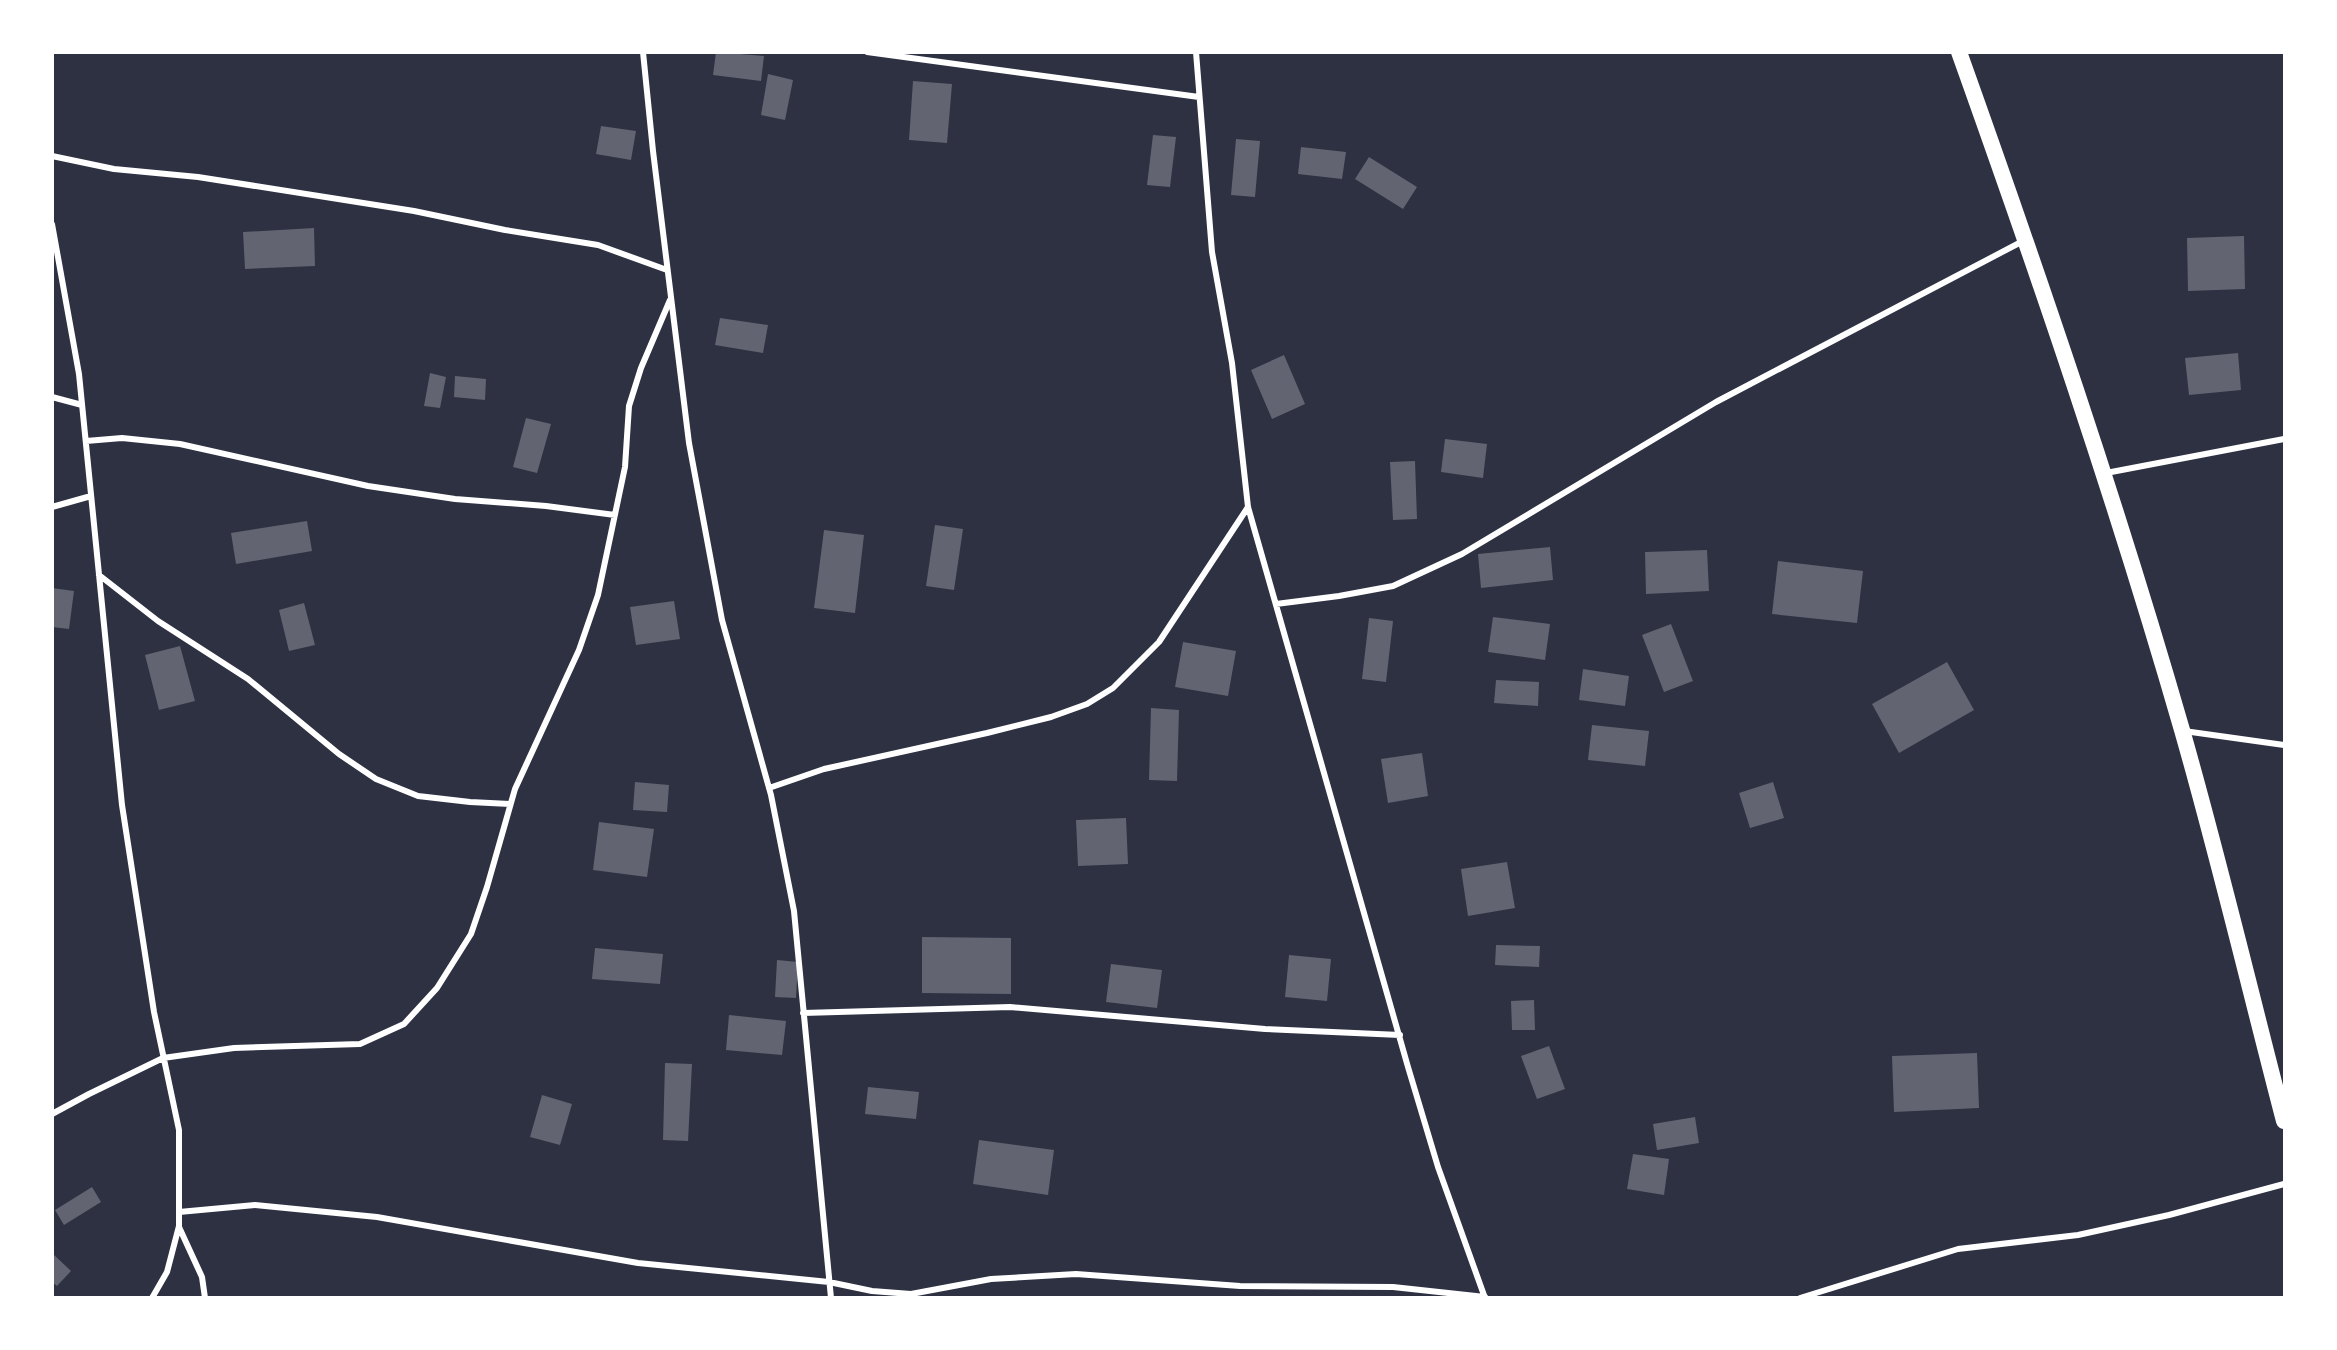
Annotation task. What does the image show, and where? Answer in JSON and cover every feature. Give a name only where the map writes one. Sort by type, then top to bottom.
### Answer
[{"type":"highway","points":[[1959,52],[2026,240],[2103,474],[2182,730],[2284,1121]]},
{"type":"street","points":[[644,52],[667,270],[689,443],[722,620],[769,788],[794,911],[831,1298]]},
{"type":"street","points":[[867,52],[1199,98]]},
{"type":"street","points":[[179,1212],[255,1205],[377,1217],[638,1263],[829,1281],[872,1291],[911,1294],[991,1279],[1076,1274],[1240,1286],[1393,1287],[1485,1297],[1438,1167],[1248,507],[1232,363],[1212,252],[1196,52]]},
{"type":"street","points":[[52,156],[114,169],[198,177],[356,202],[598,245],[667,270]]},
{"type":"street","points":[[52,224],[82,405],[122,805],[154,1012],[179,1130],[179,1226],[167,1272],[152,1298]]},
{"type":"street","points":[[1276,604],[1393,586],[1462,554],[1716,402],[2026,240]]},
{"type":"street","points":[[52,1114],[163,1058],[234,1048],[360,1044],[404,1024],[437,988],[471,934],[487,887],[510,804],[541,728],[579,650],[598,595],[625,467],[629,406],[641,368],[671,297]]},
{"type":"street","points":[[52,397],[82,405]]},
{"type":"street","points":[[86,441],[122,438],[180,444],[368,486],[456,499],[546,506],[615,515]]},
{"type":"street","points":[[2103,474],[2284,439]]},
{"type":"street","points":[[52,507],[91,496]]},
{"type":"street","points":[[769,788],[824,769],[987,733],[1051,717],[1087,704],[1113,688],[1159,642],[1248,507]]},
{"type":"street","points":[[99,575],[158,621],[248,679],[339,754],[376,779],[418,796],[510,804]]},
{"type":"street","points":[[2182,730],[2284,745]]},
{"type":"street","points":[[803,1013],[1010,1007],[1265,1029],[1400,1035]]},
{"type":"street","points":[[1800,1298],[1958,1249],[2078,1235],[2169,1215],[2284,1184]]},
{"type":"street","points":[[179,1226],[202,1276],[205,1298]]},
{"type":"building","points":[[716,52],[764,56],[761,81],[713,75]]},
{"type":"building","points":[[768,74],[793,80],[785,120],[761,115]]},
{"type":"building","points":[[913,81],[952,84],[947,143],[909,140]]},
{"type":"building","points":[[601,126],[636,131],[631,160],[596,154]]},
{"type":"building","points":[[1153,135],[1176,137],[1170,187],[1147,185]]},
{"type":"building","points":[[1236,139],[1260,141],[1255,197],[1231,195]]},
{"type":"building","points":[[1301,147],[1346,152],[1342,179],[1298,174]]},
{"type":"building","points":[[1369,157],[1417,187],[1403,209],[1355,179]]},
{"type":"building","points":[[314,228],[315,266],[245,269],[243,232]]},
{"type":"building","points":[[2244,236],[2245,289],[2188,291],[2187,238]]},
{"type":"building","points":[[720,318],[768,325],[763,353],[715,345]]},
{"type":"building","points":[[2238,353],[2241,390],[2189,395],[2185,358]]},
{"type":"building","points":[[1284,355],[1305,404],[1272,419],[1251,370]]},
{"type":"building","points":[[430,373],[446,377],[440,408],[424,406]]},
{"type":"building","points":[[455,376],[486,379],[485,400],[454,397]]},
{"type":"building","points":[[526,418],[551,424],[537,473],[513,467]]},
{"type":"building","points":[[1445,439],[1487,444],[1483,478],[1441,472]]},
{"type":"building","points":[[1415,461],[1417,519],[1393,520],[1390,462]]},
{"type":"building","points":[[307,521],[312,551],[236,564],[231,533]]},
{"type":"building","points":[[935,525],[963,529],[954,590],[926,586]]},
{"type":"building","points":[[824,530],[864,535],[855,613],[814,608]]},
{"type":"building","points":[[1550,547],[1553,580],[1481,588],[1478,554]]},
{"type":"building","points":[[1707,550],[1709,591],[1646,594],[1645,552]]},
{"type":"building","points":[[1778,561],[1863,571],[1857,623],[1772,614]]},
{"type":"building","points":[[52,588],[74,591],[69,629],[52,627]]},
{"type":"building","points":[[674,601],[680,639],[636,645],[630,607]]},
{"type":"building","points":[[304,603],[315,645],[289,651],[279,610]]},
{"type":"building","points":[[1493,617],[1550,624],[1545,660],[1488,652]]},
{"type":"building","points":[[1369,618],[1393,621],[1386,682],[1362,679]]},
{"type":"building","points":[[1671,624],[1693,681],[1664,692],[1642,635]]},
{"type":"building","points":[[1183,642],[1236,651],[1228,696],[1175,687]]},
{"type":"building","points":[[180,646],[195,701],[159,710],[145,655]]},
{"type":"building","points":[[1947,662],[1974,710],[1899,753],[1872,704]]},
{"type":"building","points":[[1583,669],[1629,676],[1625,706],[1579,700]]},
{"type":"building","points":[[1496,680],[1539,682],[1538,706],[1494,703]]},
{"type":"building","points":[[1151,708],[1179,710],[1177,781],[1149,780]]},
{"type":"building","points":[[1592,725],[1649,731],[1645,766],[1588,760]]},
{"type":"building","points":[[1422,753],[1428,796],[1388,803],[1381,759]]},
{"type":"building","points":[[635,782],[669,785],[667,812],[633,810]]},
{"type":"building","points":[[1773,782],[1784,818],[1750,828],[1739,793]]},
{"type":"building","points":[[1126,818],[1128,864],[1078,866],[1076,820]]},
{"type":"building","points":[[599,822],[654,829],[647,877],[593,870]]},
{"type":"building","points":[[1507,862],[1515,908],[1468,916],[1461,869]]},
{"type":"building","points":[[922,937],[1011,938],[1011,994],[922,993]]},
{"type":"building","points":[[1496,945],[1540,946],[1539,967],[1495,965]]},
{"type":"building","points":[[595,948],[663,954],[660,984],[592,979]]},
{"type":"building","points":[[1289,955],[1331,959],[1327,1001],[1285,997]]},
{"type":"building","points":[[777,960],[798,962],[796,998],[775,997]]},
{"type":"building","points":[[1111,964],[1162,970],[1157,1008],[1106,1002]]},
{"type":"building","points":[[1534,1000],[1535,1030],[1512,1030],[1511,1001]]},
{"type":"building","points":[[729,1015],[786,1021],[782,1055],[726,1050]]},
{"type":"building","points":[[1549,1046],[1565,1089],[1537,1099],[1521,1056]]},
{"type":"building","points":[[1977,1053],[1979,1108],[1894,1112],[1892,1056]]},
{"type":"building","points":[[665,1063],[692,1064],[688,1141],[663,1140]]},
{"type":"building","points":[[868,1087],[919,1092],[916,1119],[865,1114]]},
{"type":"building","points":[[542,1095],[572,1104],[560,1145],[530,1137]]},
{"type":"building","points":[[1695,1117],[1699,1143],[1657,1150],[1653,1124]]},
{"type":"building","points":[[979,1140],[1054,1150],[1048,1195],[973,1184]]},
{"type":"building","points":[[1633,1154],[1669,1159],[1664,1195],[1627,1189]]},
{"type":"building","points":[[92,1187],[101,1202],[64,1225],[55,1210]]},
{"type":"building","points":[[52,1253],[71,1271],[57,1286],[52,1282]]}]
